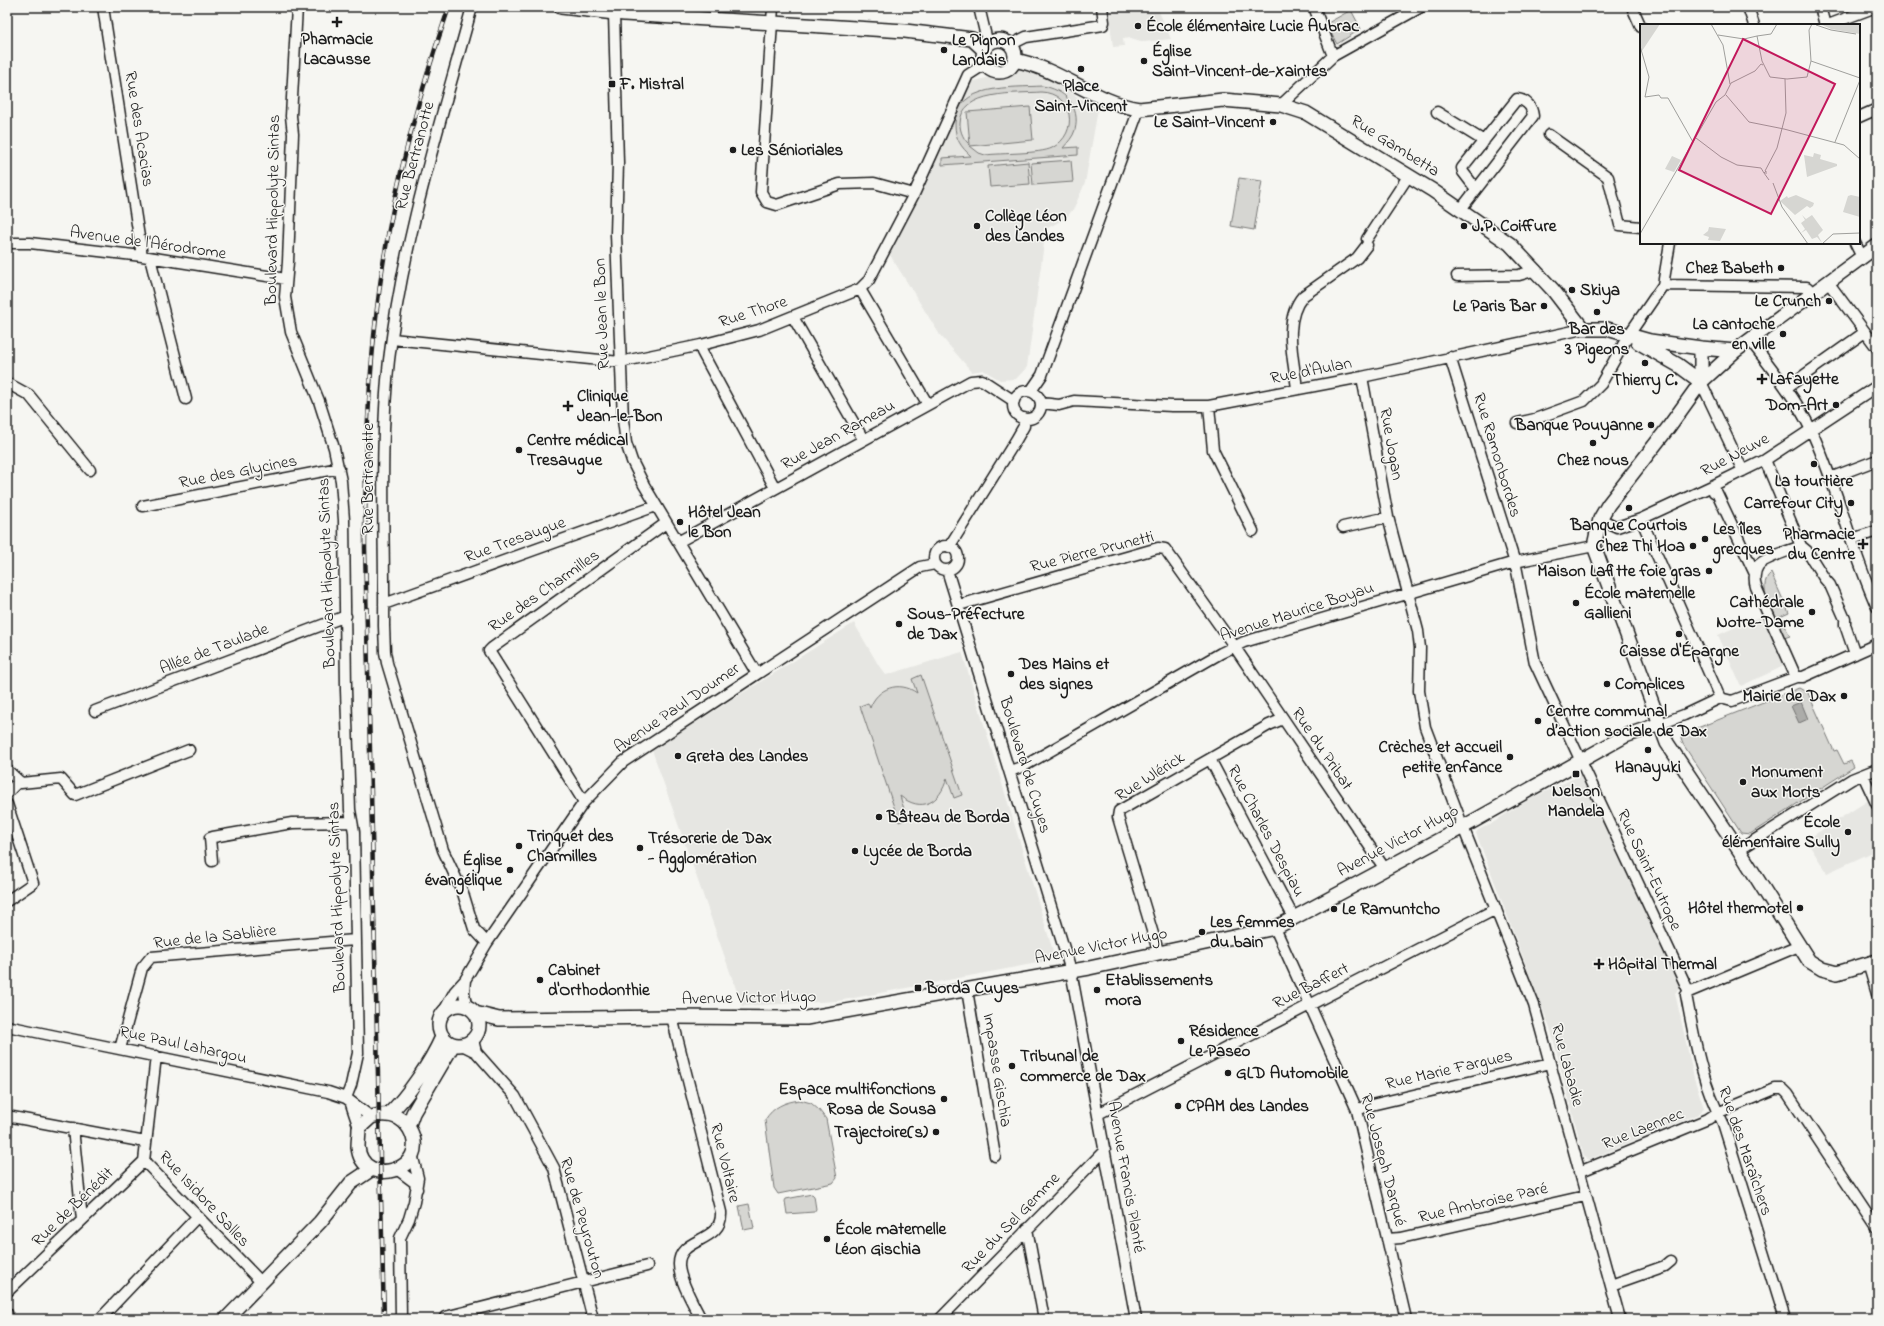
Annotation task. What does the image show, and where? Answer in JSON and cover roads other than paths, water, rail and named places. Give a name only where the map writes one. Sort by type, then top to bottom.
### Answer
[{"type":"main road","points":[[561,7],[614,13],[772,24],[784,23],[844,26],[961,37],[972,39],[986,47]]},
{"type":"main road","points":[[996,40],[1006,42],[1010,45],[1014,52],[1014,60],[1008,68],[998,72],[985,64],[983,55],[986,47],[996,40]]},
{"type":"main road","name":"Rue Gambetta","points":[[1014,60],[1035,65],[1099,96],[1128,108],[1139,109],[1223,100],[1281,105],[1306,113],[1409,175],[1461,209],[1510,244],[1536,270],[1583,329]]},
{"type":"main road","points":[[1872,962],[1837,973],[1822,969],[1809,961],[1739,850],[1667,744],[1594,546],[1600,519],[1608,505],[1702,382],[1735,351],[1877,246]]},
{"type":"main road","points":[[1583,329],[1607,329],[1628,336],[1700,348],[1735,351]]},
{"type":"main road","points":[[1628,336],[1678,365],[1702,382]]},
{"type":"main road","points":[[1700,348],[1702,382]]},
{"type":"main road","name":"Avenue Victor Hugo","points":[[470,1009],[499,1019],[672,1017],[806,1018],[1071,971],[1159,954],[1275,928],[1463,827],[1630,734],[1660,724]]},
{"type":"main road","points":[[388,1114],[404,1098],[437,1047],[442,1037],[438,1024],[444,1011],[457,1004],[470,1009],[479,1020],[469,1043],[442,1037]]},
{"type":"main road","name":"Avenue Victor Hugo","points":[[408,1128],[413,1113],[469,1043],[499,1019]]},
{"type":"main road","points":[[388,1114],[401,1119],[408,1128],[414,1140],[412,1154],[409,1160],[398,1170],[386,1172],[372,1169],[363,1161],[358,1148],[359,1128],[371,1117],[388,1114]]},
{"type":"main road","points":[[351,1183],[360,1155]]},
{"type":"main road","points":[[226,1319],[320,1222],[351,1183],[372,1169]]},
{"type":"street","name":"Rue des Acacias","points":[[103,7],[146,257],[186,399]]},
{"type":"street","name":"Boulevard Hippolyte Sintas","points":[[297,7],[291,116],[293,134],[288,262],[285,297],[291,332],[319,401],[339,468],[344,520],[350,810],[354,832],[358,1053],[348,1099]]},
{"type":"street","name":"Rue Bertranotte","points":[[472,7],[416,210],[392,339],[384,416],[384,604],[385,652],[387,662],[429,806],[444,850],[463,893],[474,929],[487,943]]},
{"type":"street","points":[[773,7],[761,192],[768,202],[777,205],[840,184],[874,184],[914,194]]},
{"type":"street","points":[[979,7],[986,47]]},
{"type":"street","points":[[1010,45],[1026,37],[1103,25],[1102,7]]},
{"type":"street","points":[[1314,7],[1333,56]]},
{"type":"street","points":[[1281,105],[1333,56],[1421,7]]},
{"type":"street","points":[[1632,7],[1640,24]]},
{"type":"street","points":[[1748,7],[1754,24]]},
{"type":"street","points":[[1820,7],[1826,24]]},
{"type":"street","points":[[1829,24],[1876,7]]},
{"type":"street","name":"Rue Jean le Bon","points":[[614,13],[618,163],[616,234],[620,362],[626,442],[632,462],[656,506],[757,674]]},
{"type":"street","name":"Rue Thore","points":[[392,339],[620,362],[701,345],[759,330],[860,289],[869,280],[914,194],[968,75],[985,64]]},
{"type":"street","points":[[1461,209],[1533,116],[1531,107],[1522,100],[1517,99],[1462,168],[1463,172],[1476,189]]},
{"type":"street","points":[[1031,391],[1038,396],[1041,403],[1039,412],[1028,419],[1016,413],[1014,401],[1019,394],[1031,391],[1042,375],[1139,109]]},
{"type":"street","points":[[1860,117],[1877,109]]},
{"type":"street","points":[[1437,112],[1484,141]]},
{"type":"street","points":[[1549,135],[1608,177],[1620,225],[1640,227]]},
{"type":"street","points":[[1297,389],[1291,330],[1293,314],[1297,304],[1303,296],[1357,258],[1409,175]]},
{"type":"street","name":"Avenue de l'Aérodrome","points":[[7,243],[30,243],[146,257],[286,279]]},
{"type":"street","points":[[1517,423],[1535,419],[1584,401],[1601,384],[1628,336],[1663,286],[1670,244]]},
{"type":"street","points":[[1856,244],[1862,257]]},
{"type":"street","points":[[1457,276],[1519,275],[1536,270]]},
{"type":"street","points":[[1828,282],[1877,348]]},
{"type":"street","points":[[1663,286],[1807,287],[1813,293]]},
{"type":"street","points":[[860,289],[927,403]]},
{"type":"street","points":[[793,317],[863,439]]},
{"type":"street","name":"Rue d'Aulan","points":[[1041,403],[1058,405],[1074,400],[1172,406],[1209,406],[1362,377],[1583,329]]},
{"type":"street","points":[[1786,388],[1865,332]]},
{"type":"street","points":[[1750,340],[1786,388],[1811,430],[1852,539],[1865,582],[1877,607]]},
{"type":"street","points":[[701,345],[702,352],[775,488]]},
{"type":"street","name":"Rue Ramonbordes","points":[[1450,357],[1515,562],[1533,657],[1580,762]]},
{"type":"street","name":"Rue Jogan","points":[[1362,377],[1388,517],[1418,631],[1420,648],[1419,691],[1425,727],[1463,827]]},
{"type":"street","name":"Rue Jean Rameau","points":[[678,542],[927,403],[971,381],[982,380],[1014,401]]},
{"type":"street","points":[[1702,382],[1743,471]]},
{"type":"street","points":[[7,383],[29,395],[90,470]]},
{"type":"street","name":"Rue Neuve","points":[[1600,519],[1617,527],[1641,520],[1765,460],[1877,386]]},
{"type":"street","points":[[1209,406],[1213,450],[1253,531]]},
{"type":"street","points":[[949,547],[1016,440],[1024,426],[1024,418]]},
{"type":"street","points":[[1765,460],[1801,546],[1807,551],[1830,585],[1845,619],[1845,625],[1855,654]]},
{"type":"street","points":[[1830,478],[1877,460]]},
{"type":"street","name":"Rue des Glycines","points":[[143,506],[339,468]]},
{"type":"street","points":[[1714,492],[1717,493],[1756,574],[1796,677]]},
{"type":"street","name":"Rue Tresaugue","points":[[384,604],[656,506]]},
{"type":"street","points":[[1343,527],[1388,517]]},
{"type":"street","points":[[1641,520],[1720,698]]},
{"type":"street","name":"Rue des Charmilles","points":[[584,802],[489,651],[666,523]]},
{"type":"street","points":[[1852,539],[1877,531]]},
{"type":"street","name":"Avenue Maurice Boyau","points":[[1010,771],[1024,766],[1234,646],[1515,562],[1594,546]]},
{"type":"street","points":[[1756,574],[1801,546]]},
{"type":"street","points":[[941,547],[949,547],[956,552],[958,559],[954,567],[947,570],[940,569],[935,564],[935,552],[941,547]]},
{"type":"street","name":"Rue Pierre Prunetti","points":[[959,604],[1162,548],[1168,552],[1234,646]]},
{"type":"street","name":"Avenue Paul Doumer","points":[[444,1011],[454,991],[465,980],[487,943],[584,802],[623,762],[920,566],[935,564]]},
{"type":"street","name":"Boulevard de Cuyes","points":[[947,570],[959,604],[1071,971]]},
{"type":"street","name":"Allée de Taulade","points":[[95,711],[346,616]]},
{"type":"street","points":[[1660,724],[1684,715],[1720,698],[1732,701],[1796,677],[1803,677],[1877,644]]},
{"type":"street","name":"Rue du Pribat","points":[[1234,646],[1385,869]]},
{"type":"street","name":"Rue Wlérick","points":[[1159,954],[1118,816],[1120,811],[1269,725],[1283,719]]},
{"type":"street","points":[[7,770],[22,783],[61,779],[76,794],[189,750]]},
{"type":"street","name":"Rue Charles Despiau","points":[[1210,759],[1294,918]]},
{"type":"street","name":"Rue Saint-Eutrope","points":[[1580,762],[1587,773],[1689,992]]},
{"type":"street","points":[[1739,850],[1852,779],[1877,769]]},
{"type":"street","points":[[1863,775],[1877,805]]},
{"type":"street","points":[[7,793],[19,781]]},
{"type":"street","points":[[7,804],[33,883],[7,901]]},
{"type":"street","points":[[212,861],[210,838],[213,837],[292,823],[352,822]]},
{"type":"street","name":"Rue Labadie","points":[[1463,827],[1534,1005],[1585,1196],[1620,1319]]},
{"type":"street","name":"Rue Baffert","points":[[1098,1114],[1496,909]]},
{"type":"street","name":"Rue Joseph Darqué","points":[[1275,928],[1356,1110],[1406,1319]]},
{"type":"street","name":"Rue de la Sablière","points":[[120,1049],[142,968],[151,957],[355,940]]},
{"type":"street","points":[[1689,992],[1799,946]]},
{"type":"street","points":[[1872,962],[1877,994]]},
{"type":"street","name":"Avenue Francis Planté","points":[[1071,971],[1136,1319]]},
{"type":"street","points":[[465,980],[464,992],[470,1009]]},
{"type":"street","name":"Impasse Gischia","points":[[967,990],[995,1156]]},
{"type":"street","name":"Rue des Maraîchers","points":[[1689,992],[1686,995],[1705,1084],[1723,1124],[1784,1319]]},
{"type":"street","name":"Rue Voltaire","points":[[672,1017],[722,1220],[719,1228],[685,1249],[681,1255],[679,1265],[682,1278],[701,1319]]},
{"type":"street","name":"Rue Paul Lahargou","points":[[7,1026],[328,1092],[348,1099],[371,1117]]},
{"type":"street","name":"Rue de Peyrouton","points":[[469,1043],[515,1096],[554,1168],[593,1319]]},
{"type":"street","name":"Rue Isidore Salles","points":[[156,1056],[144,1161],[262,1283]]},
{"type":"street","name":"Rue Marie Fargues","points":[[1356,1110],[1367,1106],[1550,1063]]},
{"type":"street","name":"Rue Laennec","points":[[1579,1172],[1708,1119],[1717,1113],[1775,1089],[1782,1090],[1788,1094],[1877,1228]]},
{"type":"street","points":[[348,1099],[359,1128]]},
{"type":"street","points":[[7,1116],[145,1142]]},
{"type":"street","points":[[72,1128],[82,1220]]},
{"type":"street","name":"Rue du Sel Gemme","points":[[941,1319],[1105,1150]]},
{"type":"street","points":[[401,1319],[400,1238],[409,1219],[417,1189],[418,1178],[412,1154]]},
{"type":"street","name":"Rue de Bénédit","points":[[7,1292],[144,1161]]},
{"type":"street","points":[[398,1170],[414,1182],[417,1189]]},
{"type":"street","name":"Rue Ambroise Paré","points":[[1387,1239],[1401,1238],[1585,1196]]},
{"type":"street","points":[[100,1319],[197,1217]]},
{"type":"street","points":[[1027,1230],[1044,1319]]},
{"type":"street","points":[[1611,1284],[1665,1266],[1671,1261]]},
{"type":"street","points":[[445,1317],[647,1266]]},
{"type":"street","points":[[7,1313],[8,1319]]},
{"type":"railway","points":[[384,1319],[365,548],[368,416],[376,318],[385,249],[399,179],[417,109],[449,7]]},
{"type":"place","name":"Pharmacie Lacausse","points":[[337,22]]},
{"type":"place","name":"École élémentaire Lucie Aubrac","points":[[1138,26]]},
{"type":"place","name":"Le Pignon Landais","points":[[944,50]]},
{"type":"place","name":"Église Saint-Vincent-de-Xaintes","points":[[1144,61]]},
{"type":"place","name":"Place Saint-Vincent","points":[[1081,69]]},
{"type":"place","name":"F. Mistral","points":[[612,84]]},
{"type":"place","name":"Le Saint-Vincent","points":[[1273,122]]},
{"type":"place","name":"Les Sénioriales","points":[[733,150]]},
{"type":"place","name":"Collège Léon des Landes","points":[[977,226]]},
{"type":"place","name":"J.P. Coiffure","points":[[1464,226]]},
{"type":"place","name":"Chez Babeth","points":[[1781,268]]},
{"type":"place","name":"Skiya","points":[[1572,290]]},
{"type":"place","name":"Le Crunch","points":[[1829,301]]},
{"type":"place","name":"Le Paris Bar","points":[[1544,306]]},
{"type":"place","name":"Bar des 3 Pigeons","points":[[1597,312]]},
{"type":"place","name":"La cantoche en ville","points":[[1783,334]]},
{"type":"place","name":"Thierry C.","points":[[1645,363]]},
{"type":"place","name":"Lafayette","points":[[1762,379]]},
{"type":"place","name":"Dom-Art","points":[[1836,405]]},
{"type":"place","name":"Clinique Jean-le-Bon","points":[[568,406]]},
{"type":"place","name":"Banque Pouyanne","points":[[1651,425]]},
{"type":"place","name":"Chez nous","points":[[1593,443]]},
{"type":"place","name":"Centre médical Tresaugue","points":[[519,450]]},
{"type":"place","name":"La tourtière","points":[[1814,464]]},
{"type":"place","name":"Carrefour City","points":[[1851,503]]},
{"type":"place","name":"Banque Courtois","points":[[1629,508]]},
{"type":"place","name":"Hôtel Jean le Bon","points":[[680,522]]},
{"type":"place","name":"Les îles grecques","points":[[1705,539]]},
{"type":"place","name":"Pharmacie du Centre","points":[[1863,544]]},
{"type":"place","name":"Chez Thi Hoa","points":[[1693,546]]},
{"type":"place","name":"Maison Lafitte foie gras","points":[[1709,571]]},
{"type":"place","name":"École maternelle Gallieni","points":[[1576,603]]},
{"type":"place","name":"Cathédrale Notre-Dame","points":[[1812,612]]},
{"type":"place","name":"Sous-Préfecture de Dax","points":[[899,624]]},
{"type":"place","name":"Caisse d'Épargne","points":[[1679,634]]},
{"type":"place","name":"Des Mains et des signes","points":[[1011,674]]},
{"type":"place","name":"Complices","points":[[1607,684]]},
{"type":"place","name":"Mairie de Dax","points":[[1844,696]]},
{"type":"place","name":"Centre communal d’action sociale de Dax","points":[[1538,721]]},
{"type":"place","name":"Hanayuki","points":[[1648,750]]},
{"type":"place","name":"Greta des Landes","points":[[678,756]]},
{"type":"place","name":"Crèches et accueil petite enfance","points":[[1510,757]]},
{"type":"place","name":"Nelson Mandela","points":[[1576,774]]},
{"type":"place","name":"Monument aux Morts","points":[[1743,782]]},
{"type":"place","name":"Bâteau de Borda","points":[[879,817]]},
{"type":"place","name":"École élémentaire Sully","points":[[1848,832]]},
{"type":"place","name":"Trinquet des Charmilles","points":[[519,846]]},
{"type":"place","name":"Trésorerie de Dax - Agglomération","points":[[640,848]]},
{"type":"place","name":"Lycée de Borda","points":[[855,851]]},
{"type":"place","name":"Église évangélique","points":[[510,870]]},
{"type":"place","name":"Hôtel thermotel","points":[[1800,908]]},
{"type":"place","name":"Le Ramuntcho","points":[[1334,909]]},
{"type":"place","name":"Les femmes du bain","points":[[1202,932]]},
{"type":"place","name":"Hôpital Thermal","points":[[1599,964]]},
{"type":"place","name":"Cabinet d'Orthodonthie","points":[[540,980]]},
{"type":"place","name":"Borda Cuyes","points":[[918,988]]},
{"type":"place","name":"Etablissements mora","points":[[1097,990]]},
{"type":"place","name":"Résidence Le Paseo","points":[[1181,1041]]},
{"type":"place","name":"Tribunal de commerce de Dax","points":[[1012,1066]]},
{"type":"place","name":"GLD Automobile","points":[[1228,1073]]},
{"type":"place","name":"Espace multifonctions Rosa de Sousa","points":[[944,1099]]},
{"type":"place","name":"CPAM des Landes","points":[[1178,1106]]},
{"type":"place","name":"Trajectoire(s)","points":[[936,1132]]},
{"type":"place","name":"École maternelle Léon Gischia","points":[[827,1239]]}]
